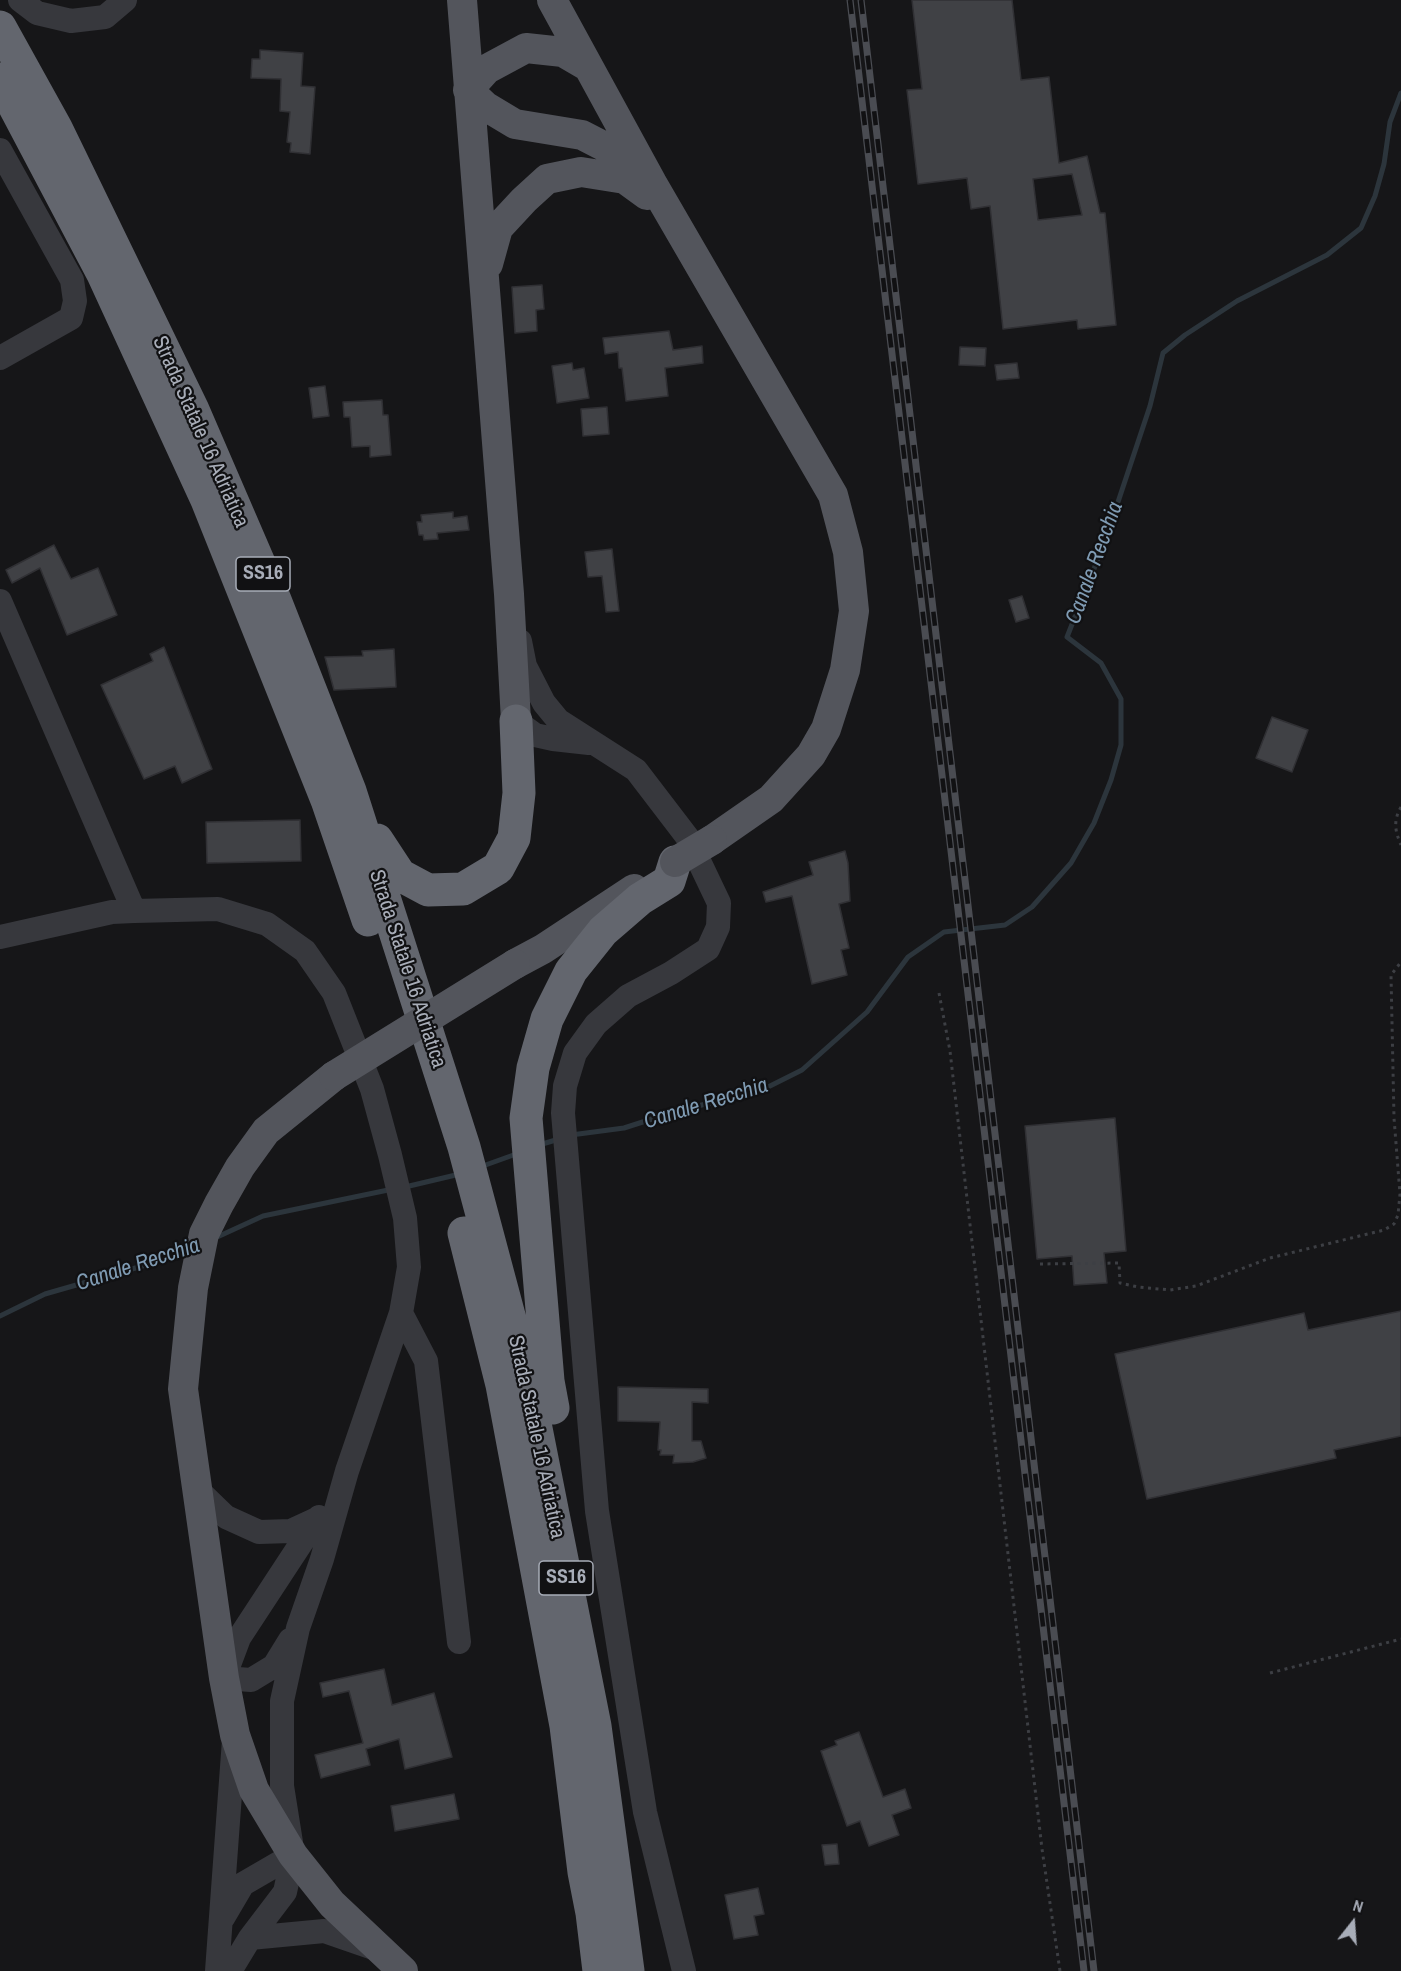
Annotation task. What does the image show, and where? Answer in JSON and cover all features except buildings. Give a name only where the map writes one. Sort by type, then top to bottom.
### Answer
[{"type":"highway","name":"Strada Statale 16 Adriatica","points":[[0,27],[56,128],[193,410],[275,600],[351,791],[465,1193],[527,1383],[595,1726],[628,1971]]},
{"type":"highway","name":"Strada Statale 16 Adriatica","points":[[0,79],[103,274],[207,500],[327,800],[454,1151]]},
{"type":"highway","points":[[351,791],[385,855],[400,875],[428,890],[463,889],[498,868],[514,838],[519,793],[516,721]]},
{"type":"highway","points":[[595,1726],[609,1710],[548,1381],[526,1118],[533,1068],[548,1019],[571,971],[603,932],[640,899],[669,881],[675,862]]},
{"type":"highway","name":"Strada Statale 16 Adriatica","points":[[465,1193],[566,1726],[599,1971]]},
{"type":"highway","points":[[586,1971],[592,1913]]},
{"type":"main road","points":[[462,0],[509,594],[516,721]]},
{"type":"main road","points":[[394,1962],[332,1904],[293,1855],[254,1790],[235,1735],[224,1678],[195,1486],[183,1389],[193,1288],[204,1234],[240,1167],[266,1131],[334,1076],[515,964],[543,950],[771,799],[810,755],[826,729],[845,670],[854,611],[848,552],[833,495],[652,183],[552,0]]},
{"type":"main road","points":[[468,90],[487,69],[526,48],[563,52],[587,66]]},
{"type":"main road","points":[[468,90],[485,106],[515,124],[582,135],[613,152],[652,183]]},
{"type":"main road","points":[[485,297],[489,261],[498,228],[524,200],[547,180],[581,172],[625,179],[668,210]]},
{"type":"street","points":[[20,0],[37,13],[71,21],[105,17],[124,0]]},
{"type":"street","points":[[0,150],[72,280],[75,302],[70,318],[0,358]]},
{"type":"street","points":[[509,594],[525,666],[544,703],[558,720],[636,770],[688,838],[719,903],[718,927],[708,950],[628,996],[596,1024],[575,1053],[564,1086],[563,1113],[597,1511],[645,1812],[684,1971]]},
{"type":"street","points":[[0,600],[134,911]]},
{"type":"street","points":[[516,721],[534,715],[558,720]]},
{"type":"street","points":[[516,721],[536,735],[593,743]]},
{"type":"street","points":[[0,937],[112,912],[218,909],[267,924],[305,951],[334,993],[372,1089],[405,1218],[408,1266],[401,1313],[347,1471],[322,1559],[298,1628],[282,1701],[282,1786],[293,1855],[285,1892],[250,1938],[230,1971]]},
{"type":"street","points":[[401,1313],[426,1361],[459,1642]]},
{"type":"street","points":[[298,1628],[274,1666],[251,1680],[224,1678],[239,1638],[347,1471]]},
{"type":"street","points":[[195,1486],[226,1517],[259,1532],[291,1531],[317,1519]]},
{"type":"street","points":[[217,1971],[235,1735]]},
{"type":"street","points":[[221,1922],[243,1884],[293,1855]]},
{"type":"street","points":[[250,1938],[324,1930],[394,1962]]},
{"type":"path","points":[[1401,807],[1396,816],[1395,831],[1401,845]]},
{"type":"path","points":[[1040,1264],[1119,1263],[1120,1283],[1170,1290],[1196,1286],[1270,1258],[1384,1230],[1394,1224],[1398,1215],[1400,1194],[1394,1118],[1391,975],[1401,962]]},
{"type":"path","points":[[939,993],[952,1062],[1042,1849],[1060,1971]]},
{"type":"path","points":[[1270,1673],[1401,1639]]},
{"type":"waterway","name":"Canale Recchia","points":[[571,1135],[624,1128],[680,1110],[758,1092],[802,1070],[867,1012],[908,957],[944,932],[1005,925],[1032,907],[1071,863],[1094,823],[1111,780],[1121,745],[1121,699],[1101,663],[1067,637],[1105,541],[1150,406],[1163,353],[1185,335],[1237,301],[1327,255],[1361,228],[1375,196],[1384,164],[1390,122],[1401,93]]},
{"type":"waterway","name":"Canale Recchia","points":[[539,1145],[559,1139]]},
{"type":"waterway","name":"Canale Recchia","points":[[480,1167],[519,1153]]},
{"type":"waterway","name":"Canale Recchia","points":[[405,1187],[460,1174]]},
{"type":"waterway","name":"Canale Recchia","points":[[215,1238],[263,1216],[393,1189]]},
{"type":"waterway","name":"Canale Recchia","points":[[0,1316],[45,1294],[191,1252]]},
{"type":"railway","points":[[850,0],[1084,1971]]},
{"type":"railway","points":[[861,0],[1094,1971]]}]
